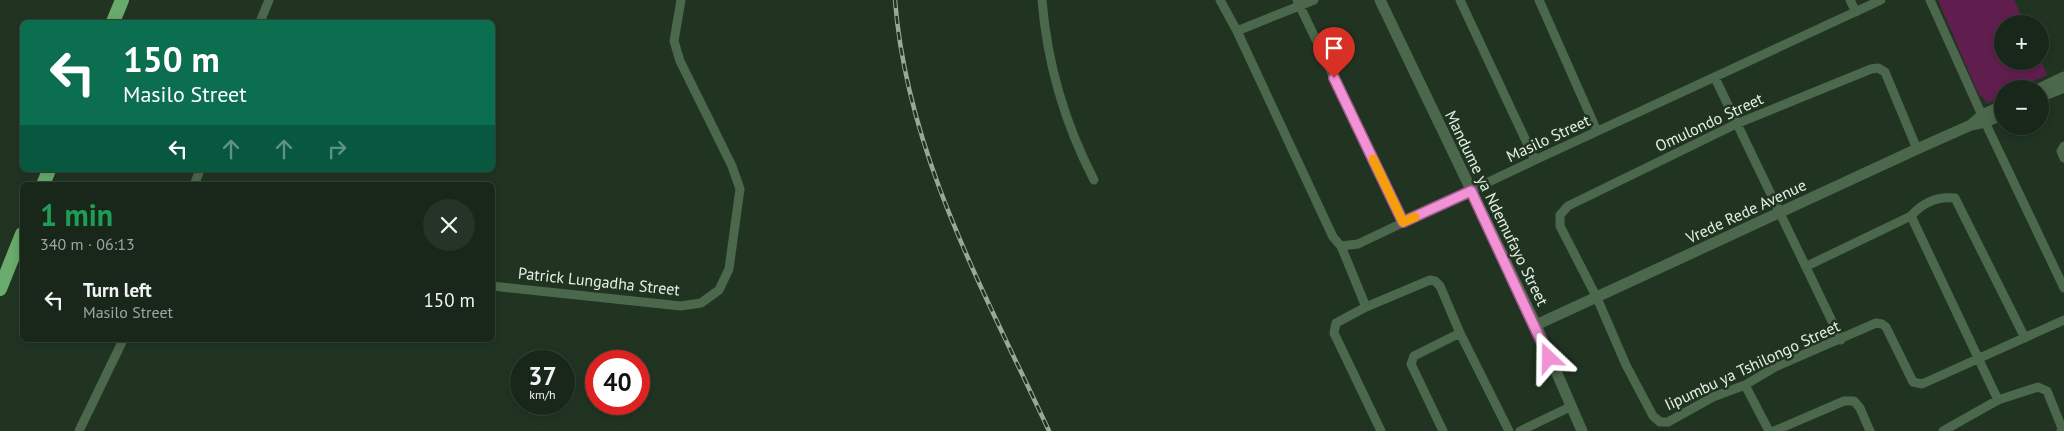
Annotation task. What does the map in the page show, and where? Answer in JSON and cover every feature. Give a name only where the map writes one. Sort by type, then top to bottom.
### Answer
[{"type":"highway","points":[[114,20],[122,0]]},
{"type":"highway","points":[[0,289],[20,239]]},
{"type":"street","points":[[261,20],[269,0]]},
{"type":"street","name":"Patrick Lungadha Street","points":[[495,286],[681,306],[701,303],[720,290],[729,269],[740,189],[732,166],[680,61],[674,41],[681,0]]},
{"type":"street","points":[[1042,0],[1052,68],[1072,129],[1094,180]]},
{"type":"street","points":[[1220,0],[1237,30],[1333,238],[1341,246],[1366,307]]},
{"type":"street","points":[[1237,30],[1299,3],[1314,0]]},
{"type":"street","name":"Mandume ya Ndemufayo Street","points":[[1380,0],[1536,325],[1570,408],[1582,431]]},
{"type":"street","points":[[1460,0],[1535,160]]},
{"type":"street","points":[[1539,0],[1597,131]]},
{"type":"street","points":[[1850,0],[1856,12]]},
{"type":"street","name":"Masilo Street","points":[[1341,246],[1358,244],[1881,0]]},
{"type":"street","points":[[1930,0],[2064,288]]},
{"type":"street","points":[[1299,3],[1403,222]]},
{"type":"street","name":"Omulondo Street","points":[[1597,298],[1560,226],[1560,215],[1568,206],[1736,124],[1870,69],[1878,68],[1885,72],[1917,150]]},
{"type":"street","points":[[2049,84],[2064,77]]},
{"type":"street","points":[[1715,78],[1841,340]]},
{"type":"street","points":[[2049,93],[2064,86]]},
{"type":"street","name":"Vrede Rede Avenue","points":[[1536,325],[1970,126],[1994,112]]},
{"type":"street","name":"Vrede Rede Avenue","points":[[1984,119],[1994,116]]},
{"type":"street","points":[[2064,146],[2061,151],[2064,158]]},
{"type":"street","points":[[1806,266],[1911,216],[1918,208],[1940,196],[1955,198],[2025,338]]},
{"type":"street","points":[[1911,216],[1998,400]]},
{"type":"street","points":[[1381,431],[1334,333],[1336,323],[1366,307],[1430,280],[1435,281],[1440,286],[1460,333],[1509,431]]},
{"type":"street","name":"Iipumbu ya Tshilongo Street","points":[[1597,298],[1626,365],[1653,416],[1660,422],[1668,422],[1713,398],[1745,385],[1778,366],[1876,324],[1882,324],[1886,328],[1913,382],[1922,384],[2064,320]]},
{"type":"street","points":[[1443,431],[1411,364],[1414,356],[1460,333]]},
{"type":"street","points":[[79,431],[122,342]]},
{"type":"street","points":[[1745,385],[1769,431]]},
{"type":"street","points":[[1943,431],[1998,400],[2038,387],[2047,392],[2062,428],[2061,431]]},
{"type":"street","points":[[1774,431],[1844,401],[1854,401],[1860,408],[1870,431]]},
{"type":"street","points":[[1520,431],[1570,408]]},
{"type":"shaded area","points":[[1938,0],[2014,0],[2021,15],[1994,15],[1994,70],[2045,70],[2047,75],[2036,80],[1994,80],[1994,100],[1988,103],[1978,93]]},
{"type":"railway","points":[[895,0],[902,57],[915,113],[932,168],[952,222],[975,275],[1049,431]]},
{"type":"slow traffic","points":[[1373,159],[1403,222],[1415,217]]},
{"type":"route","points":[[1334,78],[1403,222],[1471,191],[1536,325],[1549,358]]}]
